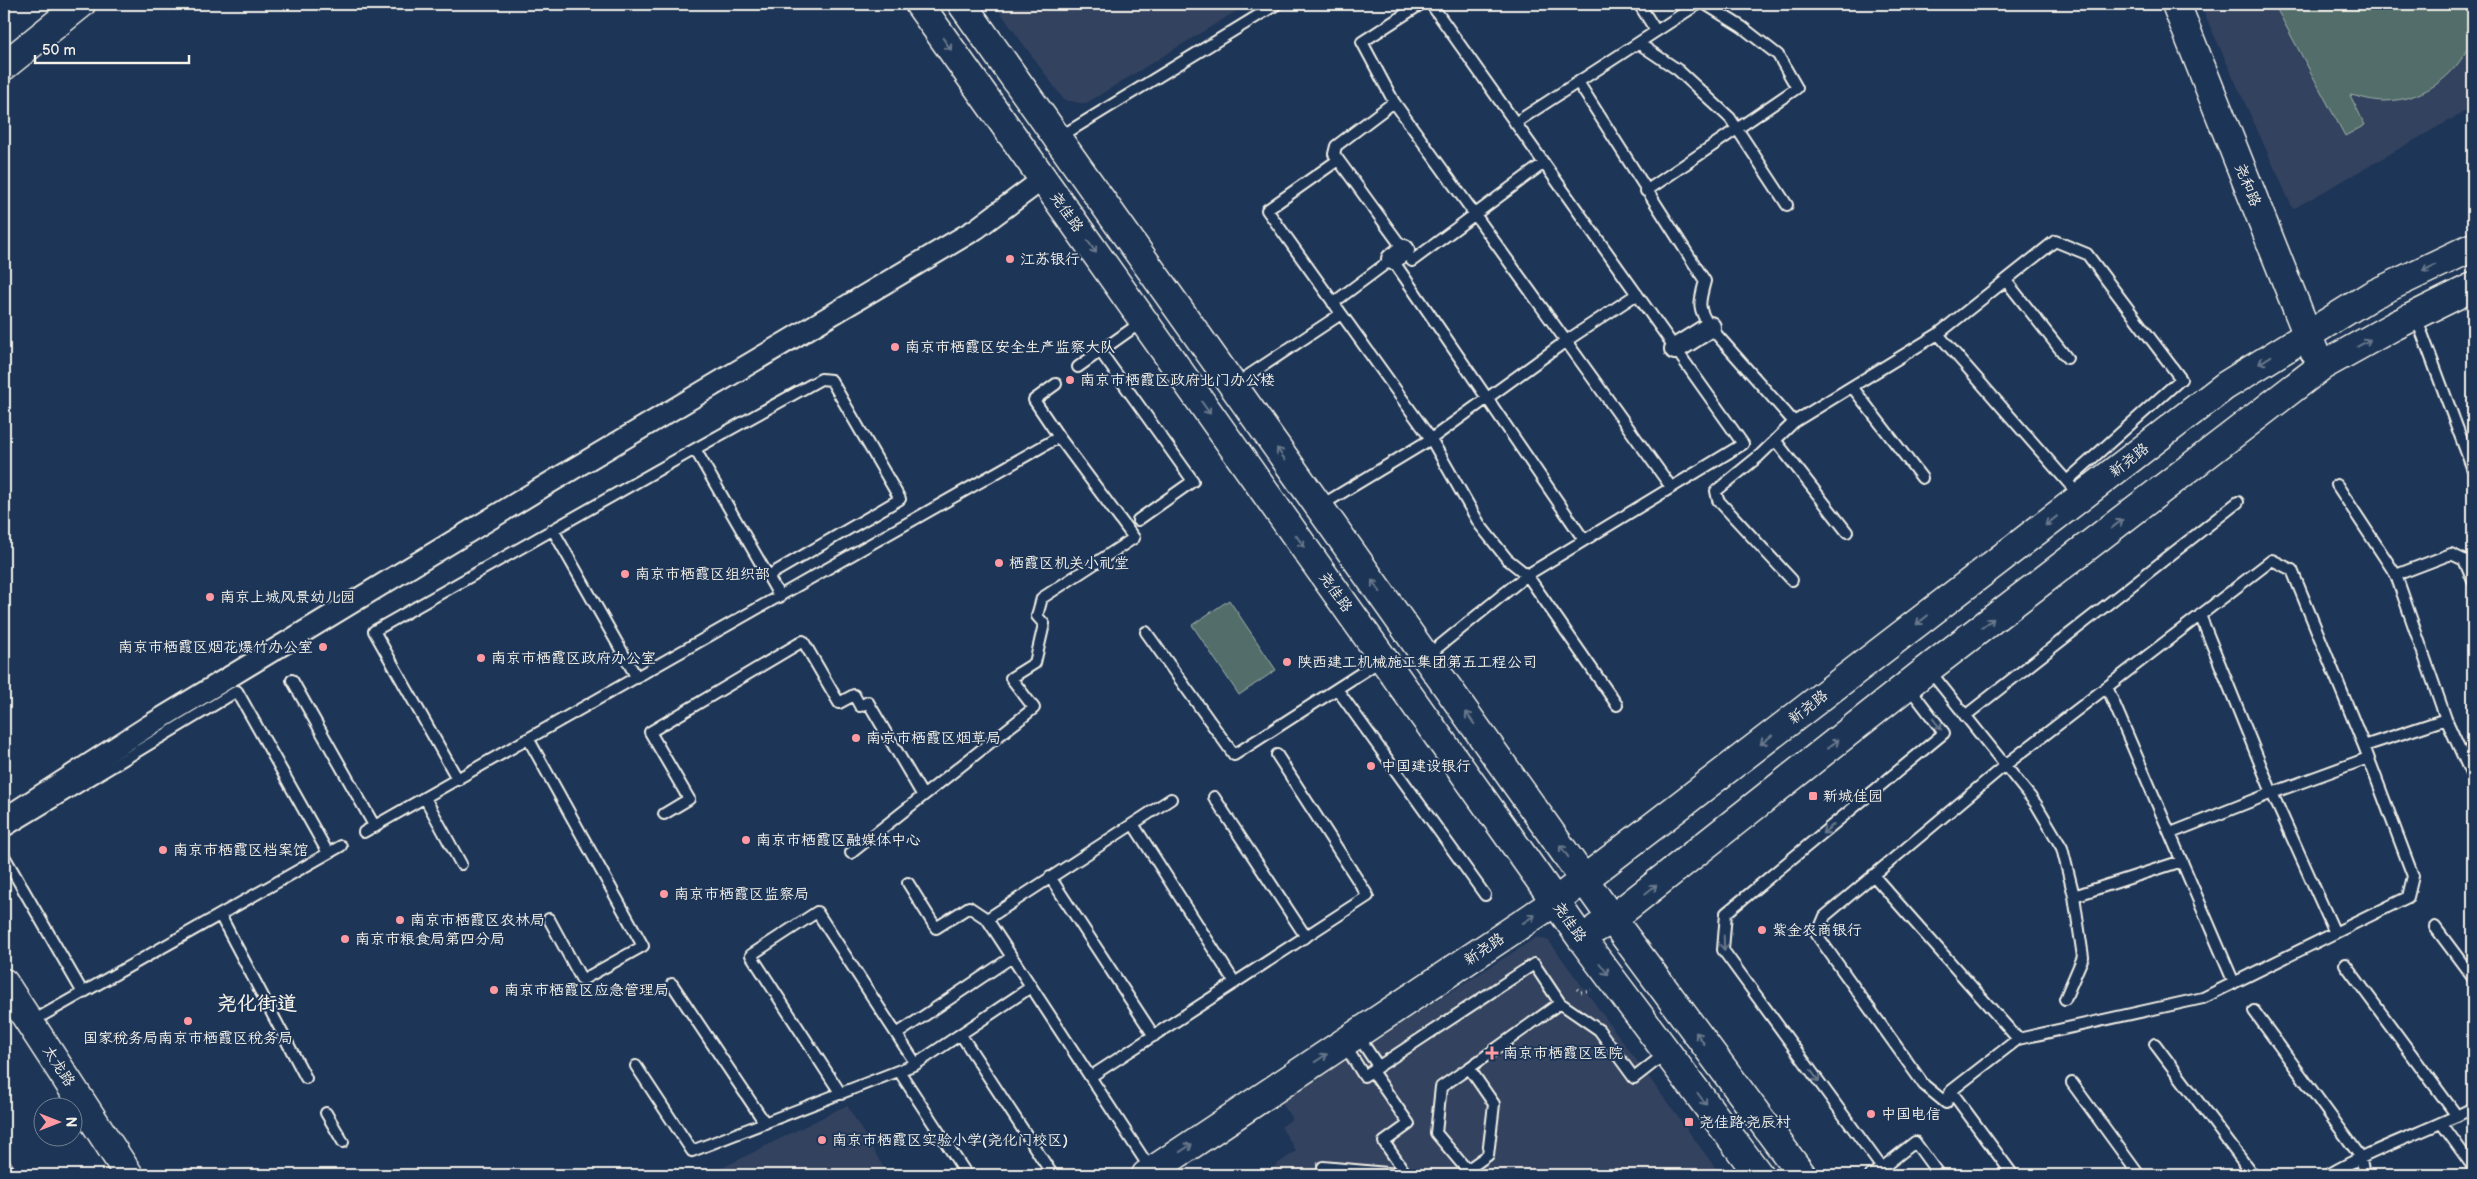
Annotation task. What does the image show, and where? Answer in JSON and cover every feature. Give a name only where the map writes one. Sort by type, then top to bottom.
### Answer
[{"type":"main road","points":[[4,66],[82,4]]},
{"type":"main road","name":"尧佳路","points":[[919,4],[1581,938],[1759,1175]]},
{"type":"main road","points":[[962,4],[1584,880],[1802,1175]]},
{"type":"main road","name":"尧和路","points":[[2176,4],[2306,334],[2322,366]]},
{"type":"main road","name":"新尧路","points":[[1149,1173],[1556,901],[2074,489],[2225,386],[2306,334],[2372,295],[2473,246]]},
{"type":"main road","points":[[1581,938],[1612,919],[1918,678],[2322,366],[2415,316],[2473,288]]},
{"type":"main road","name":"太龙路","points":[[4,983],[129,1175]]},
{"type":"street","points":[[4,819],[150,726],[546,485],[976,229],[1043,179]]},
{"type":"street","points":[[1675,349],[1710,328]]},
{"type":"lane","points":[[1057,138],[1277,4]]},
{"type":"lane","points":[[1420,4],[1362,42],[1394,102],[1671,487]]},
{"type":"lane","points":[[1426,657],[1527,575],[1742,444],[1431,4]]},
{"type":"lane","points":[[1639,4],[1656,31]]},
{"type":"lane","points":[[1515,122],[1698,4]]},
{"type":"lane","points":[[1646,190],[1797,88],[1778,55],[1742,27],[1706,4]]},
{"type":"lane","points":[[1638,42],[1678,70],[1730,118],[1787,205]]},
{"type":"lane","points":[[1578,82],[1705,281],[1699,304],[1702,316],[1710,328],[1794,422]]},
{"type":"lane","points":[[1394,102],[1336,146],[1334,154],[1487,399],[1584,540]]},
{"type":"lane","points":[[1338,160],[1267,210],[1431,439],[1480,526],[1507,559],[1527,575],[1617,705]]},
{"type":"lane","points":[[1398,255],[1412,262],[1544,164]]},
{"type":"lane","points":[[1792,580],[1718,500],[1716,491],[1794,422],[1938,334],[2007,282],[2056,241],[2086,254],[2181,379],[2074,489],[1938,334]]},
{"type":"lane","points":[[1333,303],[1398,255]]},
{"type":"lane","points":[[2007,282],[2067,358]]},
{"type":"lane","points":[[1319,506],[1431,439],[1566,341],[1637,294]]},
{"type":"lane","points":[[1233,386],[1342,314]]},
{"type":"lane","points":[[2415,316],[2473,470]]},
{"type":"lane","points":[[1078,367],[1144,320]]},
{"type":"lane","points":[[1100,351],[1192,481],[1138,520]]},
{"type":"lane","points":[[458,780],[374,631],[821,379],[832,380],[900,499],[768,576]]},
{"type":"lane","points":[[851,853],[1034,708],[1012,678],[1035,663],[1044,624],[1038,616],[1042,598],[1134,538],[1034,400],[1056,384]]},
{"type":"lane","points":[[1852,388],[1922,478]]},
{"type":"lane","points":[[364,832],[529,740],[1059,437]]},
{"type":"lane","points":[[1775,440],[1847,532]]},
{"type":"lane","points":[[695,449],[780,597]]},
{"type":"lane","points":[[2337,485],[2396,575],[2446,719],[2473,778]]},
{"type":"lane","points":[[1965,716],[2238,502]]},
{"type":"lane","points":[[553,530],[637,678]]},
{"type":"lane","points":[[2396,575],[2451,554],[2464,560],[2473,581]]},
{"type":"lane","points":[[2272,560],[2292,570],[2364,746],[2414,876],[2408,897],[2203,998],[2018,1040],[1951,1092],[1946,1103],[1924,1085],[1817,935],[1825,916],[2004,766],[2200,615],[2272,560]]},
{"type":"lane","points":[[2200,615],[2272,793],[2335,933]]},
{"type":"lane","points":[[1146,632],[1234,755],[1384,659]]},
{"type":"lane","points":[[664,814],[689,799],[650,732],[803,642],[839,703],[854,695],[860,706],[868,702],[923,796]]},
{"type":"lane","points":[[1918,678],[1965,716],[2036,804],[2062,848],[2074,896],[2083,957],[2065,999]]},
{"type":"lane","points":[[1882,1168],[1723,950],[1726,913],[1944,733],[1918,678]]},
{"type":"lane","points":[[292,680],[375,827]]},
{"type":"lane","points":[[2107,686],[2234,983]]},
{"type":"lane","points":[[1337,689],[1485,895]]},
{"type":"lane","points":[[4,832],[237,691],[328,853]]},
{"type":"lane","points":[[2364,746],[2446,719]]},
{"type":"lane","points":[[529,740],[642,946],[582,980],[549,919]]},
{"type":"lane","points":[[1090,1077],[1368,896],[1277,754]]},
{"type":"lane","points":[[2171,833],[2368,758]]},
{"type":"lane","points":[[1214,797],[1306,937]]},
{"type":"lane","points":[[425,798],[462,864]]},
{"type":"lane","points":[[986,918],[1171,799]]},
{"type":"lane","points":[[1133,824],[1235,983]]},
{"type":"lane","points":[[31,1023],[341,846]]},
{"type":"lane","points":[[4,856],[83,993]]},
{"type":"lane","points":[[2074,896],[2182,861]]},
{"type":"lane","points":[[1873,875],[2018,1040]]},
{"type":"lane","points":[[1050,877],[1154,1036]]},
{"type":"lane","points":[[908,883],[936,928],[969,908],[986,918],[1090,1077],[1149,1173]]},
{"type":"lane","points":[[841,1094],[751,955],[817,912],[916,1064]]},
{"type":"lane","points":[[220,915],[306,1078]]},
{"type":"lane","points":[[2435,927],[2473,978]]},
{"type":"lane","points":[[897,1034],[1012,957]]},
{"type":"lane","points":[[1350,1039],[1364,1076],[1534,964],[1560,1002],[1599,1030],[1634,1078],[1666,1053]]},
{"type":"lane","points":[[2345,964],[2457,1116]]},
{"type":"lane","points":[[672,984],[764,1123]]},
{"type":"lane","points":[[636,1066],[692,1150],[916,1064],[1031,987]]},
{"type":"lane","points":[[1469,1068],[1494,1104],[1488,1155],[1467,1170],[1436,1133],[1440,1087],[1560,1002]]},
{"type":"lane","points":[[2254,1011],[2360,1156],[2364,1175]]},
{"type":"lane","points":[[961,1035],[1052,1174]]},
{"type":"lane","points":[[1350,1039],[1375,1069],[1409,1124],[1384,1142],[1407,1175]]},
{"type":"lane","points":[[2155,1044],[2253,1175]]},
{"type":"lane","points":[[899,1071],[966,1175]]},
{"type":"lane","points":[[2072,1083],[2139,1175]]},
{"type":"lane","points":[[1951,1092],[2013,1175]]},
{"type":"lane","points":[[2328,1175],[2360,1156],[2442,1124],[2473,1108]]},
{"type":"lane","points":[[326,1113],[343,1142]]},
{"type":"lane","points":[[2442,1124],[2473,1167]]},
{"type":"lane","points":[[1871,1175],[1915,1142],[1939,1175]]},
{"type":"lane","points":[[1323,1167],[1407,1175]]},
{"type":"shaded area","points":[[994,4],[1248,4],[1085,104],[1064,100]]},
{"type":"shaded area","points":[[2200,4],[2473,4],[2473,107],[2293,209]]},
{"type":"shaded area","name":"南京市栖霞区医院","points":[[1537,937],[1549,941],[1717,1170],[1710,1175],[1269,1175],[1266,1172],[1296,1151],[1281,1127],[1292,1119],[1280,1100]]},
{"type":"shaded area","name":"南京市栖霞区实验小学(尧化门校区)","points":[[847,1105],[888,1175],[708,1175]]},
{"type":"green space","points":[[2274,4],[2473,4],[2474,28],[2469,45],[2452,71],[2428,89],[2414,96],[2399,100],[2371,100],[2350,95],[2365,125],[2345,136]]},
{"type":"green space","points":[[1229,600],[1276,670],[1239,695],[1192,625]]},
{"type":"railway","points":[[4,1156],[17,1175]]},
{"type":"place","name":"江苏银行","points":[[1010,259]]},
{"type":"place","name":"南京市栖霞区安全生产监察大队","points":[[895,347]]},
{"type":"place","name":"南京市栖霞区政府北门办公楼","points":[[1070,380]]},
{"type":"place","name":"栖霞区机关小礼堂","points":[[999,563]]},
{"type":"place","name":"南京市栖霞区组织部","points":[[625,574]]},
{"type":"place","name":"南京上城风景幼儿园","points":[[210,597]]},
{"type":"place","name":"南京市栖霞区烟花爆竹办公室","points":[[323,647]]},
{"type":"place","name":"南京市栖霞区政府办公室","points":[[481,658]]},
{"type":"place","name":"陕西建工机械施工集团第五工程公司","points":[[1287,662]]},
{"type":"place","name":"南京市栖霞区烟草局","points":[[856,738]]},
{"type":"place","name":"中国建设银行","points":[[1371,766]]},
{"type":"place","name":"新城佳园","points":[[1813,796]]},
{"type":"place","name":"南京市栖霞区融媒体中心","points":[[746,840]]},
{"type":"place","name":"南京市栖霞区档案馆","points":[[163,850]]},
{"type":"place","name":"南京市栖霞区监察局","points":[[664,894]]},
{"type":"place","name":"南京市栖霞区农林局","points":[[400,920]]},
{"type":"place","name":"紫金农商银行","points":[[1762,930]]},
{"type":"place","name":"南京市粮食局第四分局","points":[[345,939]]},
{"type":"place","name":"南京市栖霞区应急管理局","points":[[494,990]]},
{"type":"place","name":"国家税务局南京市栖霞区税务局","points":[[188,1021]]},
{"type":"place","name":"南京市栖霞区医院","points":[[1492,1053]]},
{"type":"place","name":"中国电信","points":[[1871,1114]]},
{"type":"place","name":"尧佳路·尧辰村","points":[[1689,1122]]},
{"type":"place","name":"南京市栖霞区实验小学(尧化门校区)","points":[[822,1140]]},
{"type":"district","name":"尧化街道","points":[[257,1003]]}]
